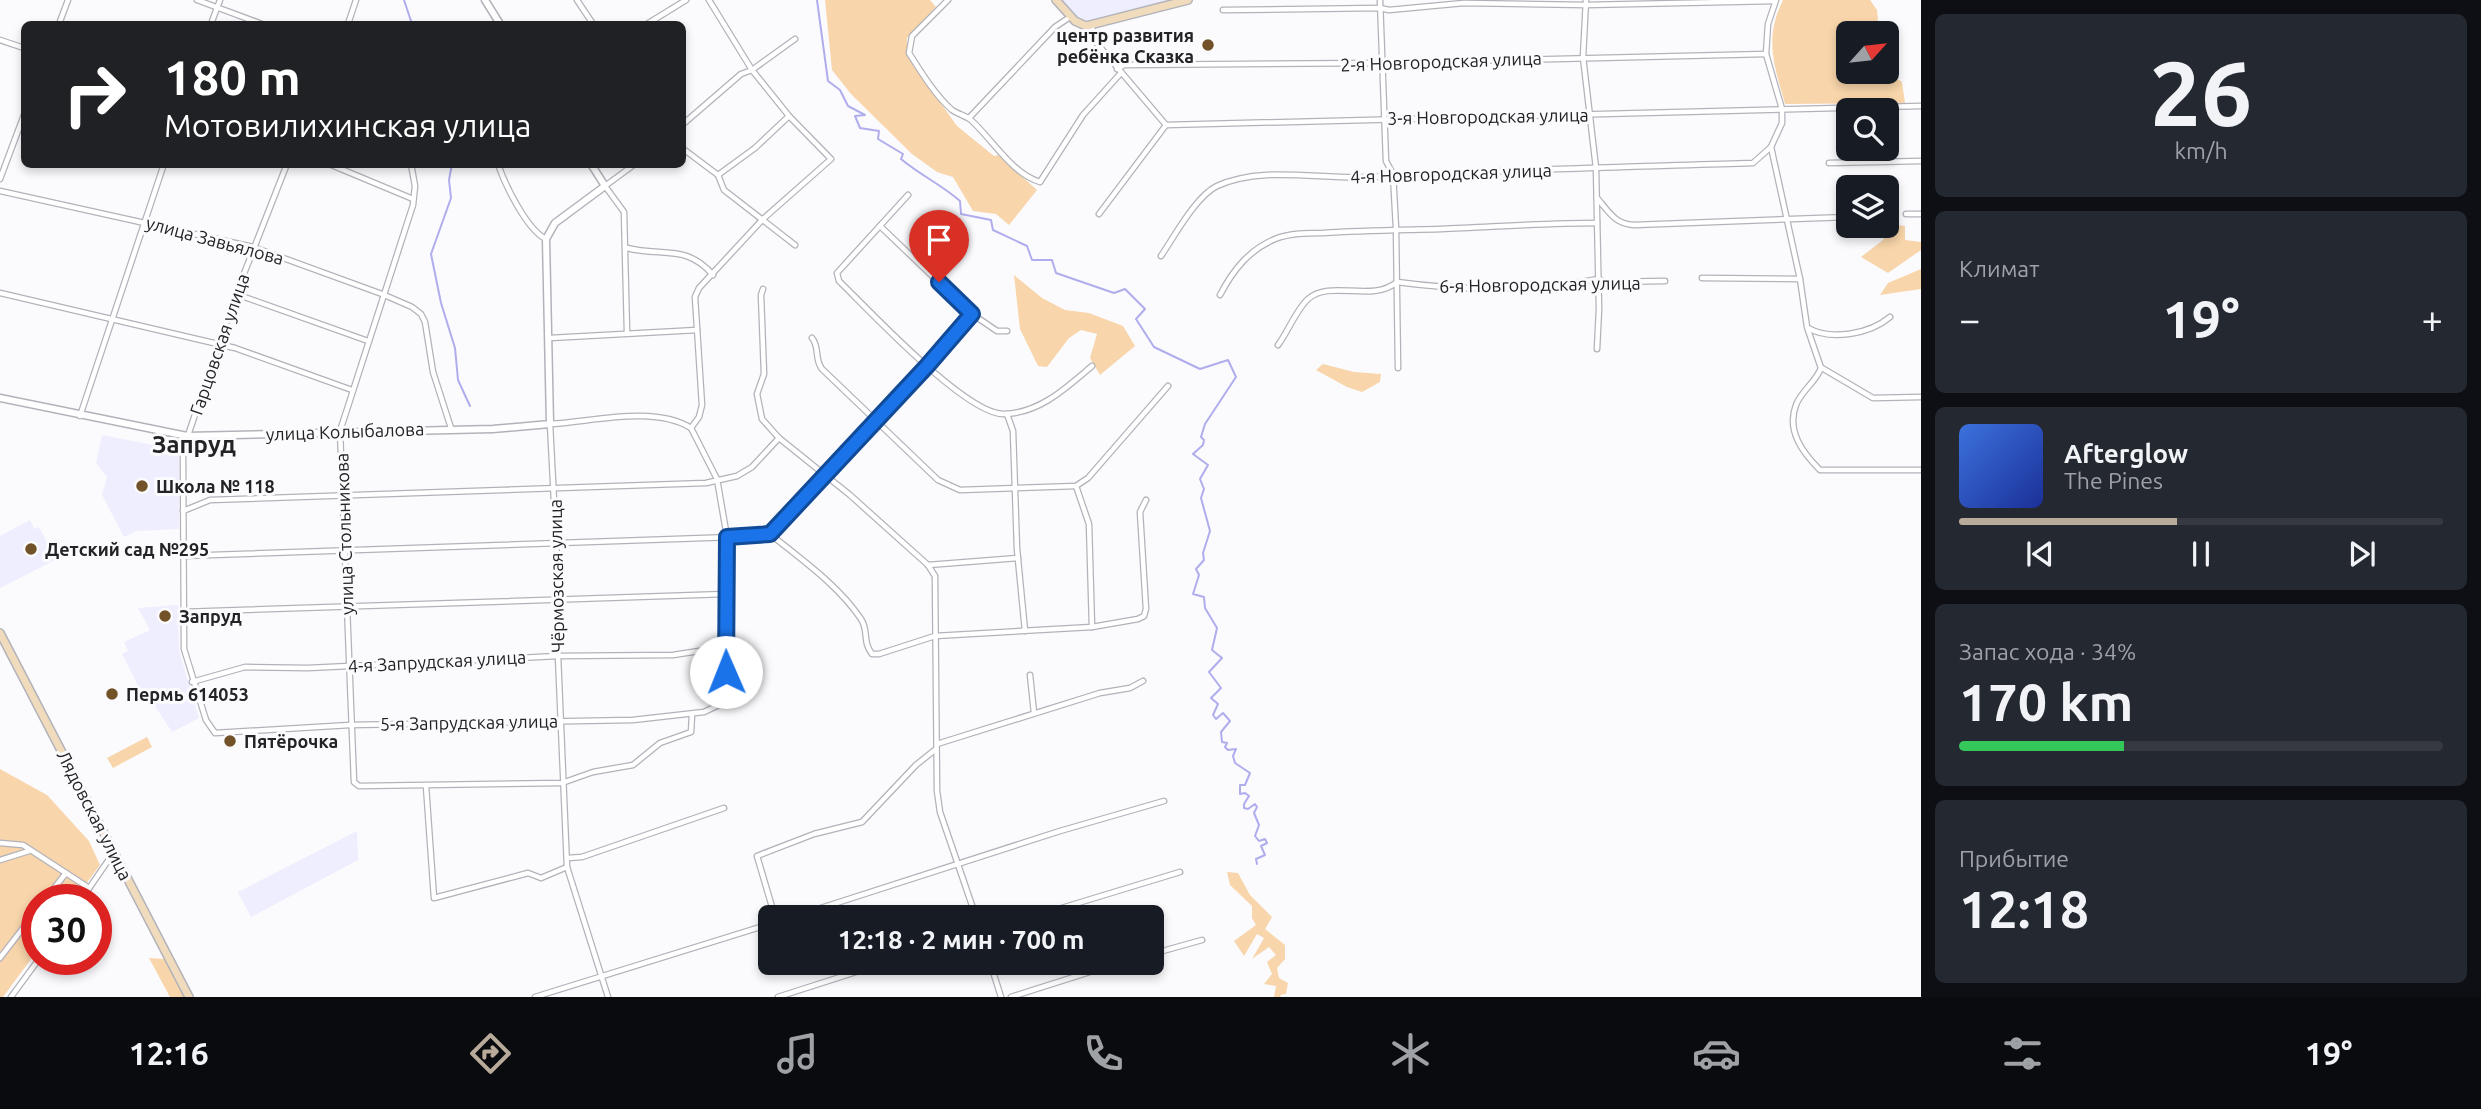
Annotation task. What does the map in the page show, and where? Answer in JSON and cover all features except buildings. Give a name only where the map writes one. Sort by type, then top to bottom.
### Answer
[{"type":"main road","points":[[1056,0],[1081,25],[1092,26],[1188,0]]},
{"type":"main road","name":"Лядовская улица","points":[[0,634],[189,997]]},
{"type":"street","points":[[60,21],[68,0]]},
{"type":"street","points":[[198,0],[254,21]]},
{"type":"street","points":[[212,21],[220,0]]},
{"type":"street","points":[[349,21],[356,0]]},
{"type":"street","points":[[485,0],[498,21]]},
{"type":"street","points":[[577,0],[591,21]]},
{"type":"street","points":[[652,21],[687,0]]},
{"type":"street","points":[[709,0],[752,69],[789,116],[831,159],[764,219],[699,288],[695,297],[702,405],[699,417],[691,428],[717,479],[727,537],[729,566],[725,647]]},
{"type":"street","points":[[948,0],[912,36],[909,53],[953,111],[969,118],[1032,180],[1040,182],[1083,115],[1119,71]]},
{"type":"street","points":[[1380,0],[1384,119],[1387,161],[1393,174],[1396,228],[1398,368]]},
{"type":"street","points":[[1223,10],[1389,10],[1464,3],[1776,1],[1768,24],[1766,54],[1782,109],[1782,123],[1772,147],[1782,188],[1785,220],[1800,279],[1807,327],[1821,368],[1873,398],[1921,397]]},
{"type":"street","points":[[1586,3],[1584,57],[1597,198],[1597,349]]},
{"type":"street","points":[[969,118],[1055,27],[1071,16]]},
{"type":"street","points":[[1092,26],[1094,40],[1166,125],[1099,214]]},
{"type":"street","points":[[686,122],[741,74],[795,39]]},
{"type":"street","points":[[0,40],[21,47]]},
{"type":"street","name":"2-я Новгородская улица","points":[[1119,71],[1124,65],[1381,63],[1766,54]]},
{"type":"street","name":"3-я Новгородская улица","points":[[1166,125],[1921,106]]},
{"type":"street","points":[[718,175],[755,148],[789,116]]},
{"type":"street","points":[[0,179],[21,123]]},
{"type":"street","name":"4-я Новгородская улица","points":[[1161,256],[1202,197],[1216,186],[1254,177],[1370,177],[1393,174],[1753,163],[1772,147]]},
{"type":"street","points":[[686,151],[718,175],[724,190],[795,245]]},
{"type":"street","points":[[1829,163],[1921,161]]},
{"type":"street","points":[[80,416],[163,168]]},
{"type":"street","name":"Гарцовская улица","points":[[215,733],[206,720],[192,682],[184,649],[183,450],[253,247],[285,168]]},
{"type":"street","points":[[339,168],[413,199]]},
{"type":"street","name":"улица Стольникова","points":[[412,168],[415,186],[413,199],[383,293],[379,315],[368,341],[340,432],[353,779],[359,786],[426,786]]},
{"type":"street","points":[[500,168],[528,221],[537,234],[546,239],[555,223],[630,168]]},
{"type":"street","points":[[594,168],[624,212],[627,332]]},
{"type":"street","name":"улица Завьялова","points":[[0,191],[253,247],[383,293],[421,314],[433,372],[451,428]]},
{"type":"street","points":[[908,195],[837,273],[839,281],[927,366],[981,407],[1000,414],[1041,405],[1092,366]]},
{"type":"street","points":[[1597,198],[1614,219],[1623,224],[1836,218]]},
{"type":"street","points":[[1906,214],[1921,214]]},
{"type":"street","points":[[1220,295],[1234,269],[1252,253],[1276,238],[1298,234],[1396,228],[1597,223]]},
{"type":"street","points":[[880,226],[972,314],[997,331],[1007,331]]},
{"type":"street","name":"Чёрмозская улица","points":[[546,239],[550,424],[559,598],[562,783],[567,867],[608,997]]},
{"type":"street","points":[[627,248],[643,253],[684,253],[701,261],[713,275]]},
{"type":"street","points":[[1702,278],[1800,279]]},
{"type":"street","name":"6-я Новгородская улица","points":[[1279,345],[1307,300],[1319,292],[1386,291],[1397,282],[1458,289],[1571,284],[1599,279],[1604,282],[1665,281]]},
{"type":"street","points":[[763,289],[764,374],[757,394],[762,419],[779,438],[928,565],[935,576],[940,812],[972,905]]},
{"type":"street","points":[[0,293],[219,345],[352,390]]},
{"type":"street","points":[[236,294],[368,341]]},
{"type":"street","points":[[770,534],[972,314]]},
{"type":"street","points":[[1807,327],[1818,334],[1829,335],[1879,326],[1890,317]]},
{"type":"street","points":[[550,338],[697,330]]},
{"type":"street","points":[[813,338],[822,369],[948,487],[987,490],[1076,486],[1088,478],[1168,386]]},
{"type":"street","points":[[1821,368],[1795,406],[1796,439],[1803,453],[1820,470],[1921,470]]},
{"type":"street","name":"улица Колыбалова","points":[[0,398],[187,436],[550,424],[612,417],[645,417],[681,422],[691,428]]},
{"type":"street","points":[[1007,414],[1013,431],[1018,558],[1025,631]]},
{"type":"street","points":[[183,511],[210,500],[706,483],[737,476],[752,467],[779,438]]},
{"type":"street","points":[[1076,486],[1089,524],[1092,627]]},
{"type":"street","points":[[182,556],[770,534],[821,575],[846,601],[863,622],[865,645],[872,654],[879,654],[935,636],[1092,627],[1144,616],[1146,609],[1140,512],[1146,500]]},
{"type":"street","points":[[928,565],[1018,558]]},
{"type":"street","points":[[183,612],[726,594]]},
{"type":"street","name":"4-я Запрудская улица","points":[[192,682],[245,667],[348,666],[558,656],[673,655],[725,647]]},
{"type":"street","name":"5-я Запрудская улица","points":[[215,733],[350,725],[632,720],[692,715],[721,704],[727,697],[725,647]]},
{"type":"street","points":[[1030,675],[1034,713]]},
{"type":"street","points":[[771,905],[757,856],[814,834],[862,822],[937,746],[1100,693],[1130,688],[1143,681]]},
{"type":"street","points":[[567,867],[541,878],[528,873],[434,898],[426,786],[562,783],[593,772],[633,765],[660,743],[691,733],[692,715]]},
{"type":"street","points":[[831,905],[1164,801]]},
{"type":"street","points":[[568,858],[582,857],[724,808]]},
{"type":"street","points":[[0,843],[23,845],[83,884]]},
{"type":"street","points":[[0,860],[29,850]]},
{"type":"street","points":[[92,884],[114,852]]},
{"type":"street","points":[[1071,905],[1180,872]]},
{"type":"street","points":[[57,884],[66,873]]},
{"type":"street","points":[[535,997],[758,928]]},
{"type":"street","points":[[0,958],[21,931]]},
{"type":"street","points":[[1164,951],[1202,940]]},
{"type":"street","points":[[11,997],[27,975]]},
{"type":"street","points":[[778,997],[847,975]]},
{"type":"street","points":[[994,975],[1001,997]]},
{"type":"street","points":[[1011,997],[1080,975]]},
{"type":"shaded area","points":[[825,0],[930,0],[936,7],[907,38],[907,56],[957,126],[994,156],[998,155],[1037,190],[1009,225],[996,214],[973,211],[953,177],[937,172],[912,154],[851,94],[832,70]]},
{"type":"shaded area","points":[[1060,0],[1168,0],[1091,22],[1075,17]]},
{"type":"shaded area","points":[[1783,0],[1870,0],[1877,10],[1878,21],[1836,21],[1836,84],[1899,84],[1899,80],[1902,82],[1905,103],[1899,103],[1899,98],[1836,98],[1836,104],[1785,104],[1773,52],[1772,39]]},
{"type":"shaded area","points":[[1899,225],[1905,226],[1905,240],[1921,242],[1921,250],[1888,273],[1861,257],[1883,240],[1899,238]]},
{"type":"shaded area","points":[[1921,269],[1921,289],[1880,295],[1888,283]]},
{"type":"shaded area","points":[[1014,275],[1042,298],[1065,310],[1089,313],[1123,326],[1135,346],[1100,375],[1090,358],[1097,334],[1081,330],[1069,338],[1047,367],[1038,366],[1020,329]]},
{"type":"shaded area","points":[[1323,364],[1354,372],[1381,374],[1380,382],[1362,392],[1316,370]]},
{"type":"shaded area","name":"Школа № 118","points":[[102,435],[179,450],[179,529],[136,531],[124,537],[102,495],[107,477],[96,463]]},
{"type":"shaded area","name":"Детский сад №295","points":[[30,520],[34,529],[39,527],[48,544],[57,539],[65,555],[0,588],[0,536]]},
{"type":"shaded area","points":[[178,605],[179,651],[199,718],[172,732],[153,703],[141,692],[122,654],[128,651],[124,642],[150,630],[138,608]]},
{"type":"shaded area","points":[[147,737],[152,747],[113,768],[107,758]]},
{"type":"shaded area","points":[[0,769],[47,795],[89,841],[100,865],[86,884],[21,884],[21,973],[3,997],[0,997]]},
{"type":"shaded area","points":[[357,831],[358,860],[251,917],[238,892]]},
{"type":"shaded area","points":[[1227,872],[1238,873],[1250,895],[1272,917],[1265,929],[1285,945],[1285,959],[1277,968],[1279,978],[1288,983],[1286,994],[1280,995],[1281,997],[1274,997],[1276,986],[1264,984],[1272,974],[1267,962],[1276,955],[1269,947],[1252,959],[1264,938],[1257,934],[1244,956],[1234,941],[1256,925],[1252,918],[1252,906],[1230,885]]},
{"type":"shaded area","points":[[149,958],[164,959],[185,997],[170,997]]},
{"type":"waterway","points":[[404,0],[411,21]]},
{"type":"waterway","points":[[817,0],[828,81],[840,90],[848,106],[865,115],[855,116],[860,128],[879,131],[878,139],[903,154],[901,159],[960,201],[961,214],[991,220],[993,230],[1027,246],[1032,260],[1052,260],[1056,273],[1114,293],[1125,289],[1145,309],[1136,319],[1154,347],[1200,369],[1228,360],[1236,377],[1205,424],[1201,437],[1204,440],[1203,445],[1193,454],[1208,465],[1200,479],[1204,489],[1201,498],[1210,531],[1203,553],[1204,560],[1196,569],[1199,575],[1193,594],[1204,597],[1205,608],[1217,628],[1212,650],[1222,658],[1209,672],[1221,688],[1211,698],[1218,704],[1213,715],[1216,719],[1223,713],[1230,721],[1221,732],[1222,742],[1227,743],[1225,747],[1228,750],[1236,749],[1233,756],[1235,763],[1250,773],[1245,785],[1240,785],[1240,794],[1249,796],[1244,808],[1248,809],[1255,804],[1257,807],[1254,813],[1259,825],[1255,836],[1259,841],[1265,839],[1267,843],[1261,846],[1265,855],[1256,859],[1257,864]]},
{"type":"waterway","points":[[451,168],[449,180],[451,198],[431,254],[441,303],[455,348],[458,380],[470,406]]},
{"type":"place","name":"центр развития ребёнка Сказка","points":[[1208,45]]},
{"type":"place","name":"Школа № 118","points":[[142,486]]},
{"type":"place","name":"Детский сад №295","points":[[31,549]]},
{"type":"place","name":"Запруд","points":[[165,616]]},
{"type":"place","name":"Пермь 614053","points":[[112,694]]},
{"type":"place","name":"Пятёрочка","points":[[230,741]]},
{"type":"district","name":"Запруд","points":[[194,444]]},
{"type":"route","points":[[726,672],[726,594],[729,566],[727,537],[770,534],[972,314],[939,282]]}]
